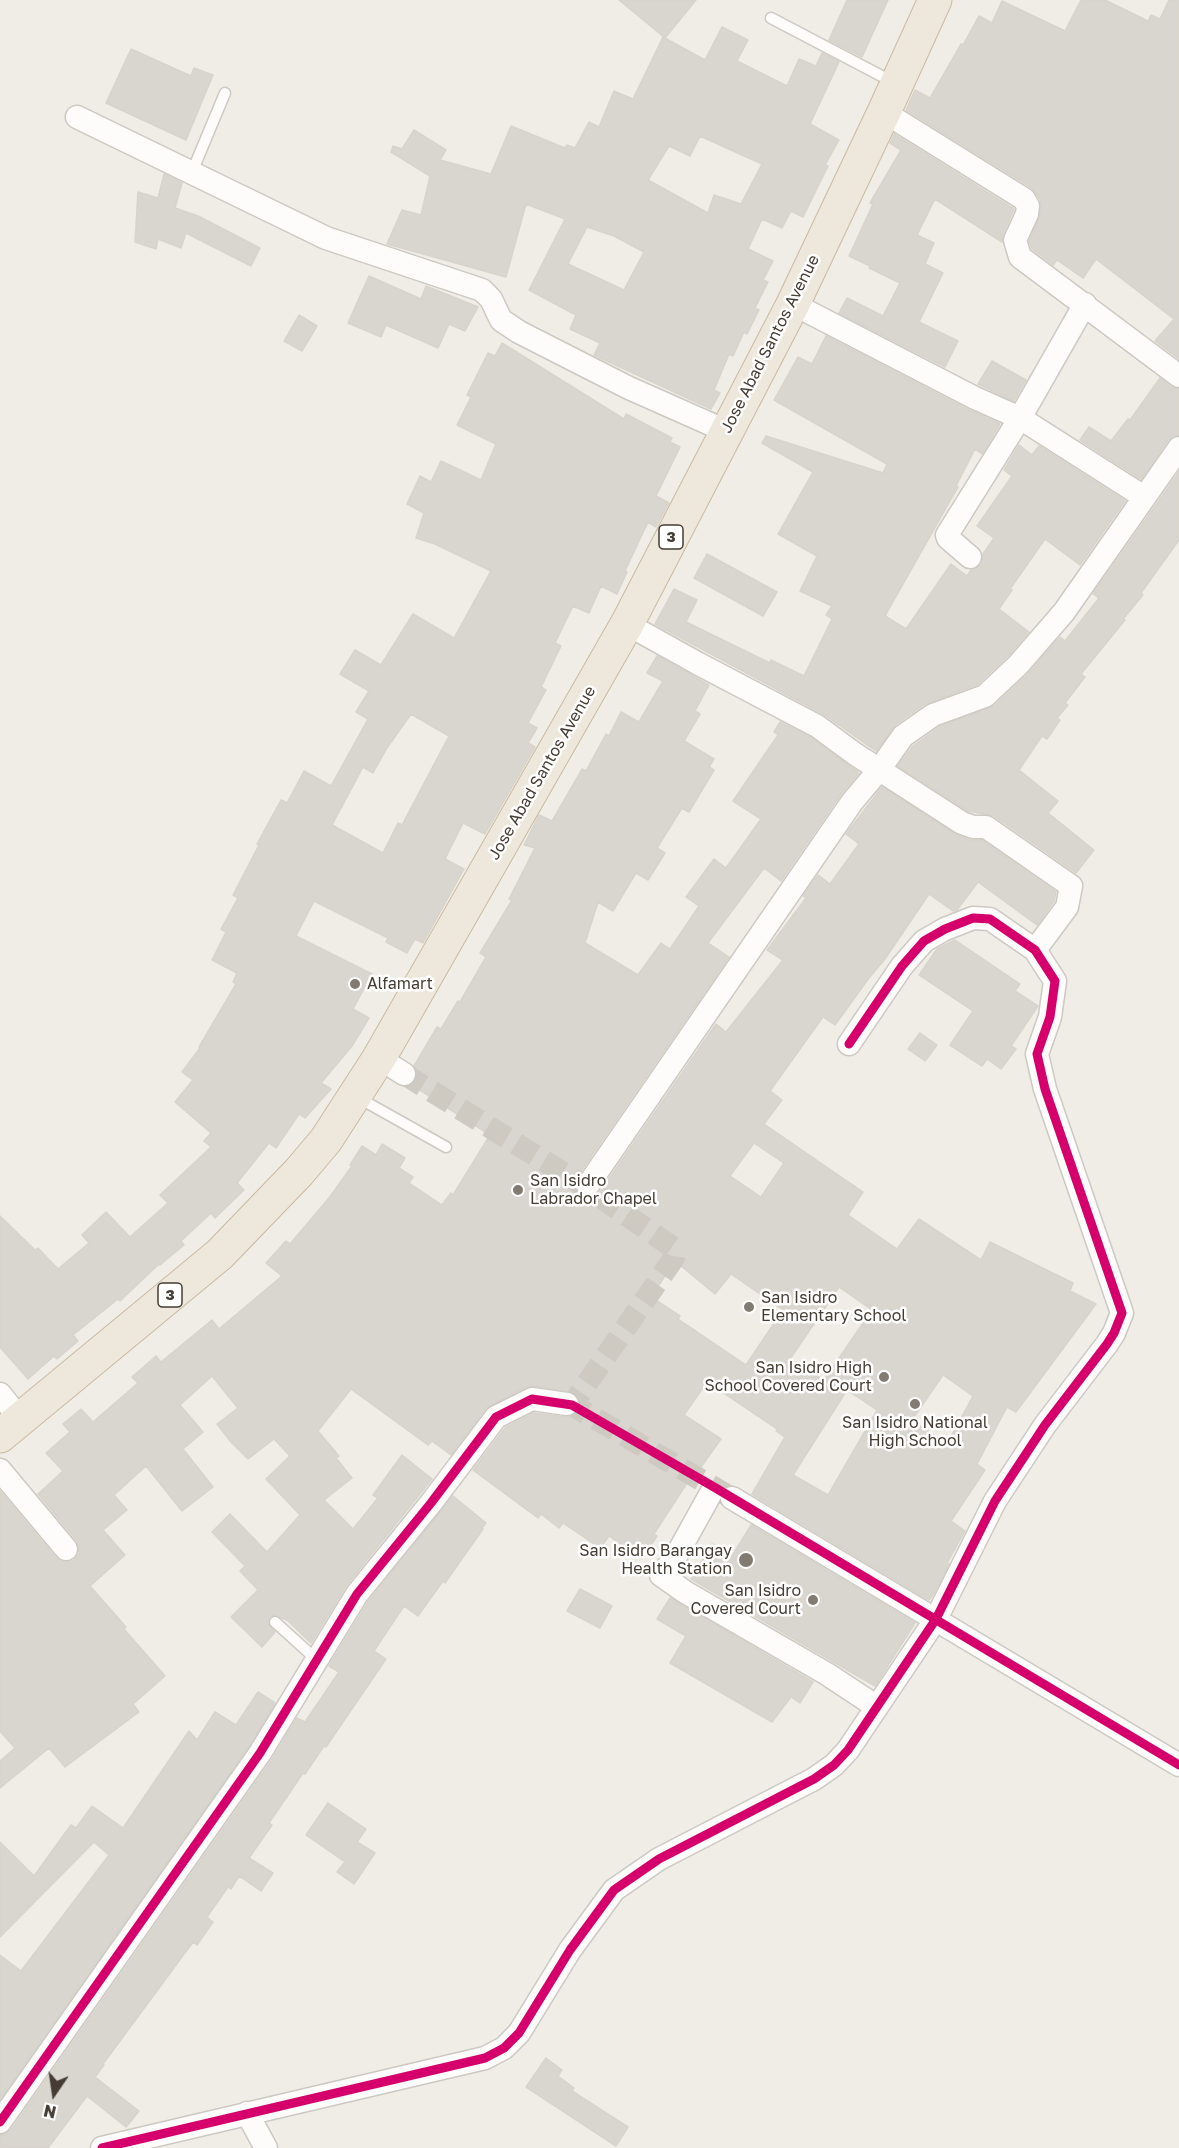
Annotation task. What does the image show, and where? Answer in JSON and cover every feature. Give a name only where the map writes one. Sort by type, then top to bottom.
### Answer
[{"type":"highway","name":"Jose Abad Santos Avenue","points":[[10,1428],[228,1246],[326,1140],[355,1095],[391,1066],[627,624],[793,304],[935,0]]},
{"type":"street","points":[[891,98],[1024,199],[1028,206],[1028,214],[1015,240],[1020,257],[1179,376]]},
{"type":"street","points":[[77,117],[326,238],[482,290],[491,299],[501,321],[519,332],[629,388],[726,431]]},
{"type":"street","points":[[793,304],[975,398],[1020,418],[1144,497]]},
{"type":"street","points":[[970,557],[947,535],[1020,418],[1085,304]]},
{"type":"street","points":[[588,1185],[852,802],[903,736],[917,724],[933,715],[985,696],[1011,672],[1064,612],[1179,448]]},
{"type":"street","points":[[627,624],[817,726],[879,770],[962,823],[973,827],[986,826],[1071,886],[1067,907],[1035,950]]},
{"type":"street","points":[[102,2148],[485,2058],[504,2048],[519,2033],[570,1950],[614,1890],[658,1859],[821,1774],[834,1765],[848,1750],[936,1619],[994,1502],[1045,1425],[1107,1344],[1122,1312],[1045,1089],[1037,1053],[1050,1017],[1055,981],[1035,950],[990,918],[973,918],[945,929],[924,942],[902,966],[849,1044]]},
{"type":"street","points":[[0,1394],[10,1428]]},
{"type":"street","points":[[0,2122],[260,1753],[357,1594],[431,1503],[496,1417],[532,1399],[567,1404]]},
{"type":"street","points":[[0,1470],[66,1549]]},
{"type":"street","points":[[877,1707],[819,1669],[685,1592],[661,1575],[722,1495],[936,1619],[1179,1765]]},
{"type":"street","points":[[247,2113],[266,2148]]},
{"type":"lane","points":[[771,18],[891,98]]},
{"type":"lane","points":[[192,172],[225,93]]},
{"type":"lane","points":[[355,1095],[446,1147]]},
{"type":"lane","points":[[275,1622],[318,1660]]},
{"type":"building","points":[[619,0],[696,0],[665,38]]},
{"type":"building","points":[[847,0],[888,0],[862,57],[829,40]]},
{"type":"building","points":[[1081,0],[1105,0],[1148,21],[1151,15],[1160,19],[1169,0],[1179,0],[1179,359],[1155,341],[1174,319],[1096,259],[1083,278],[1057,260],[1053,265],[1032,249],[1029,241],[1039,219],[1041,208],[1040,199],[1032,188],[906,110],[915,90],[930,98],[979,16],[992,23],[1002,1],[1065,31]]},
{"type":"building","points":[[722,27],[748,40],[737,61],[787,86],[799,59],[816,66],[822,53],[839,62],[810,124],[839,140],[825,165],[828,166],[803,217],[791,211],[782,228],[762,219],[748,249],[773,261],[763,280],[768,282],[755,308],[759,310],[747,334],[744,332],[733,356],[729,354],[714,390],[720,393],[711,409],[594,355],[600,343],[570,329],[576,315],[529,290],[565,219],[526,204],[506,277],[387,244],[402,210],[421,215],[430,176],[391,152],[393,146],[402,149],[414,130],[446,150],[440,160],[491,174],[511,126],[565,148],[567,145],[575,148],[589,122],[599,127],[614,91],[633,99],[663,37],[705,60]],"holes":[[[700,136],[762,164],[741,204],[714,195],[708,213],[648,180],[669,146],[690,156]],[[587,227],[614,236],[644,252],[624,290],[568,264]]]},
{"type":"building","points":[[131,49],[191,76],[194,68],[213,75],[186,140],[106,103]]},
{"type":"building","points":[[894,134],[1014,209],[1002,242],[935,199],[917,235],[934,243],[925,264],[943,273],[919,322],[958,341],[945,367],[839,313],[847,298],[883,316],[900,283],[849,256],[873,204],[870,203],[901,150],[890,143]]},
{"type":"building","points":[[164,174],[182,183],[175,208],[198,216],[260,248],[251,266],[186,233],[181,248],[158,239],[156,249],[135,242],[138,192],[158,198]]},
{"type":"building","points":[[369,276],[421,299],[426,286],[478,307],[465,331],[449,324],[438,348],[386,325],[381,337],[348,323]]},
{"type":"building","points":[[299,315],[317,326],[302,351],[284,341]]},
{"type":"building","points":[[826,336],[1000,424],[982,454],[975,449],[956,486],[958,487],[885,616],[906,629],[951,564],[967,576],[971,570],[981,565],[983,554],[994,538],[977,526],[1012,476],[1004,470],[1019,445],[1032,455],[1039,446],[1125,501],[1080,565],[1045,539],[999,609],[1029,632],[1008,656],[978,684],[925,704],[895,725],[876,751],[823,714],[655,624],[674,589],[697,600],[686,622],[770,663],[771,660],[804,676],[832,619],[826,615],[832,606],[800,591],[817,556],[778,534],[813,472],[762,443],[766,436],[883,473],[887,464],[774,400],[798,357],[812,364]]},
{"type":"building","points":[[502,343],[624,419],[626,414],[672,438],[670,442],[680,447],[656,496],[669,503],[656,527],[648,522],[617,594],[601,586],[589,613],[573,606],[555,643],[561,646],[541,687],[546,690],[528,723],[537,728],[528,743],[535,747],[485,834],[463,823],[445,859],[464,869],[423,943],[415,939],[407,953],[386,942],[388,938],[314,901],[296,936],[372,974],[353,1009],[369,1018],[352,1046],[321,1083],[331,1089],[305,1118],[299,1114],[276,1148],[269,1143],[237,1183],[244,1190],[215,1218],[211,1213],[181,1241],[184,1245],[159,1264],[120,1301],[118,1299],[73,1335],[78,1341],[57,1359],[54,1356],[28,1379],[0,1347],[0,1216],[35,1250],[38,1248],[58,1269],[89,1243],[82,1235],[106,1212],[130,1237],[168,1203],[160,1195],[211,1147],[204,1141],[211,1133],[175,1102],[193,1080],[182,1072],[200,1048],[236,984],[233,982],[237,973],[212,960],[226,932],[221,929],[238,898],[233,895],[259,845],[257,844],[281,800],[287,803],[304,771],[331,786],[368,719],[356,712],[369,691],[340,674],[355,650],[381,665],[413,614],[454,638],[491,571],[435,544],[416,538],[424,513],[407,504],[420,476],[431,482],[441,461],[481,480],[496,444],[457,425],[471,397],[467,395],[488,353],[495,356]],"holes":[[[411,714],[449,736],[402,825],[398,823],[383,853],[332,825],[363,767],[373,773]]]},
{"type":"building","points":[[992,361],[1026,380],[1014,401],[978,384]]},
{"type":"building","points":[[1160,378],[1171,387],[1179,389],[1179,435],[1168,440],[1141,479],[1080,440],[1089,427],[1111,441],[1128,419],[1130,420]]},
{"type":"building","points":[[1179,472],[1179,540],[1141,593],[1143,595],[1123,619],[1125,620],[1081,674],[1085,677],[1065,703],[1068,705],[1057,718],[1060,720],[1047,739],[1042,736],[1019,770],[1058,801],[1048,813],[1094,850],[1076,873],[994,816],[968,811],[898,766],[913,746],[939,727],[994,706],[1028,674],[1060,637],[1065,641],[1099,598],[1093,594]]},
{"type":"building","points":[[707,554],[777,592],[763,616],[694,578]]},
{"type":"building","points":[[657,656],[709,685],[695,711],[700,714],[684,741],[714,759],[709,767],[714,770],[689,812],[682,808],[657,848],[665,853],[648,880],[636,873],[613,911],[598,902],[585,943],[638,975],[661,943],[670,949],[699,906],[686,897],[714,859],[726,868],[761,819],[733,801],[778,735],[774,732],[780,722],[810,737],[859,773],[841,794],[781,881],[764,868],[708,943],[729,957],[577,1177],[576,1190],[581,1196],[593,1197],[599,1193],[716,1024],[726,1032],[783,960],[767,950],[806,898],[803,896],[818,875],[830,884],[859,844],[846,834],[882,787],[955,834],[969,840],[982,840],[1056,892],[1054,901],[1037,925],[978,882],[957,910],[953,911],[929,894],[885,959],[835,1025],[823,1017],[810,1035],[770,1091],[782,1100],[764,1124],[863,1192],[848,1215],[897,1249],[919,1219],[981,1260],[990,1242],[1073,1283],[1070,1291],[1096,1304],[1016,1412],[1007,1407],[977,1464],[985,1470],[951,1521],[965,1531],[933,1595],[929,1600],[752,1494],[785,1437],[776,1431],[777,1429],[707,1382],[684,1415],[721,1439],[691,1481],[689,1480],[654,1534],[657,1536],[642,1559],[609,1536],[600,1548],[563,1523],[559,1528],[541,1514],[538,1518],[473,1470],[505,1428],[534,1413],[571,1417],[577,1413],[580,1400],[575,1393],[534,1386],[526,1387],[486,1408],[451,1455],[432,1441],[428,1445],[351,1389],[318,1431],[339,1456],[336,1458],[352,1478],[324,1500],[353,1529],[378,1498],[373,1495],[402,1455],[432,1479],[346,1586],[311,1643],[287,1620],[273,1615],[269,1617],[268,1624],[275,1632],[262,1647],[231,1617],[258,1590],[240,1571],[245,1566],[212,1532],[230,1514],[267,1552],[300,1515],[266,1479],[290,1456],[274,1439],[248,1459],[231,1442],[217,1424],[238,1408],[212,1376],[180,1405],[203,1432],[183,1449],[213,1487],[182,1511],[146,1466],[114,1495],[127,1510],[103,1530],[125,1555],[90,1586],[165,1676],[133,1704],[139,1712],[65,1767],[49,1748],[0,1788],[0,1761],[15,1748],[0,1731],[0,1491],[56,1558],[62,1562],[74,1560],[79,1553],[77,1541],[38,1494],[63,1471],[46,1453],[70,1432],[63,1424],[81,1409],[93,1422],[138,1383],[132,1377],[156,1356],[161,1362],[212,1320],[219,1329],[282,1276],[266,1263],[286,1241],[290,1244],[329,1198],[352,1166],[350,1165],[362,1146],[376,1155],[382,1144],[405,1158],[399,1168],[413,1177],[409,1183],[442,1205],[451,1193],[453,1195],[490,1135],[412,1085],[417,1075],[414,1066],[437,1027],[441,1029],[458,1001],[460,1002],[486,957],[480,953],[512,900],[509,899],[535,848],[524,845],[539,815],[552,821],[582,769],[586,771],[606,734],[609,736],[621,712],[639,722],[663,681],[647,673]],"holes":[[[754,1143],[784,1163],[761,1197],[730,1176]],[[675,1261],[715,1294],[731,1274],[783,1310],[746,1365],[678,1319],[680,1316],[651,1297]],[[839,1287],[872,1310],[824,1380],[790,1359]],[[943,1375],[973,1396],[947,1444],[912,1420]],[[847,1390],[877,1410],[828,1495],[793,1475]]]},
{"type":"building","points":[[955,940],[1020,984],[1015,991],[1038,1006],[1011,1046],[1016,1049],[1001,1069],[987,1059],[982,1066],[950,1045],[973,1011],[919,975],[937,949]]},
{"type":"building","points":[[920,1033],[937,1045],[925,1061],[908,1049]]},
{"type":"building","points":[[453,1496],[486,1523],[445,1583],[443,1581],[418,1616],[404,1606],[374,1651],[386,1659],[326,1747],[324,1746],[305,1774],[303,1773],[269,1823],[272,1825],[249,1858],[273,1873],[261,1891],[239,1876],[231,1889],[228,1887],[207,1917],[213,1922],[197,1945],[193,1942],[95,2077],[139,2111],[126,2127],[87,2096],[48,2148],[0,2148],[0,2135],[11,2130],[271,1761],[297,1718],[305,1722],[339,1672],[329,1666],[368,1602]]},
{"type":"building","points":[[751,1525],[915,1623],[875,1686],[691,1579],[712,1544],[732,1556]]},
{"type":"building","points":[[580,1589],[612,1606],[600,1628],[567,1611]]},
{"type":"building","points":[[670,1598],[813,1682],[800,1703],[791,1697],[772,1722],[670,1663],[686,1636],[657,1619]]},
{"type":"building","points":[[258,1692],[275,1703],[249,1746],[0,2099],[0,1955],[21,1971],[109,1855],[94,1842],[0,1937],[0,1842],[34,1876],[71,1825],[76,1828],[92,1806],[123,1828],[189,1731],[197,1740],[215,1712],[236,1725]]},
{"type":"building","points":[[328,1803],[366,1829],[357,1842],[375,1853],[354,1884],[337,1872],[345,1862],[306,1835]]},
{"type":"building","points":[[546,2058],[562,2070],[558,2076],[574,2088],[572,2091],[628,2127],[616,2146],[526,2087]]},
{"type":"tunnel","points":[[404,1074],[586,1187],[675,1249],[674,1258],[572,1405]]},
{"type":"tunnel","points":[[567,1404],[732,1498]]},
{"type":"cycle path","points":[[102,2148],[485,2058],[504,2048],[519,2033],[570,1950],[614,1890],[659,1859],[814,1779],[834,1765],[848,1750],[936,1619],[995,1501],[1045,1425],[1107,1344],[1122,1313],[1045,1089],[1037,1054],[1050,1017],[1055,981],[1035,950],[990,919],[973,918],[945,929],[924,941],[902,966],[849,1044]]},
{"type":"cycle path","points":[[0,2122],[260,1753],[357,1594],[431,1503],[496,1417],[532,1399],[572,1405],[714,1487],[1179,1765]]},
{"type":"place","name":"Alfamart","points":[[355,984]]},
{"type":"place","name":"San Isidro Labrador Chapel","points":[[518,1190]]},
{"type":"place","name":"San Isidro Elementary School","points":[[749,1307]]},
{"type":"place","name":"San Isidro High School Covered Court","points":[[884,1377]]},
{"type":"place","name":"San Isidro National High School","points":[[915,1404]]},
{"type":"place","name":"San Isidro Barangay Health Station","points":[[746,1560]]},
{"type":"place","name":"San Isidro Covered Court","points":[[813,1600]]}]
